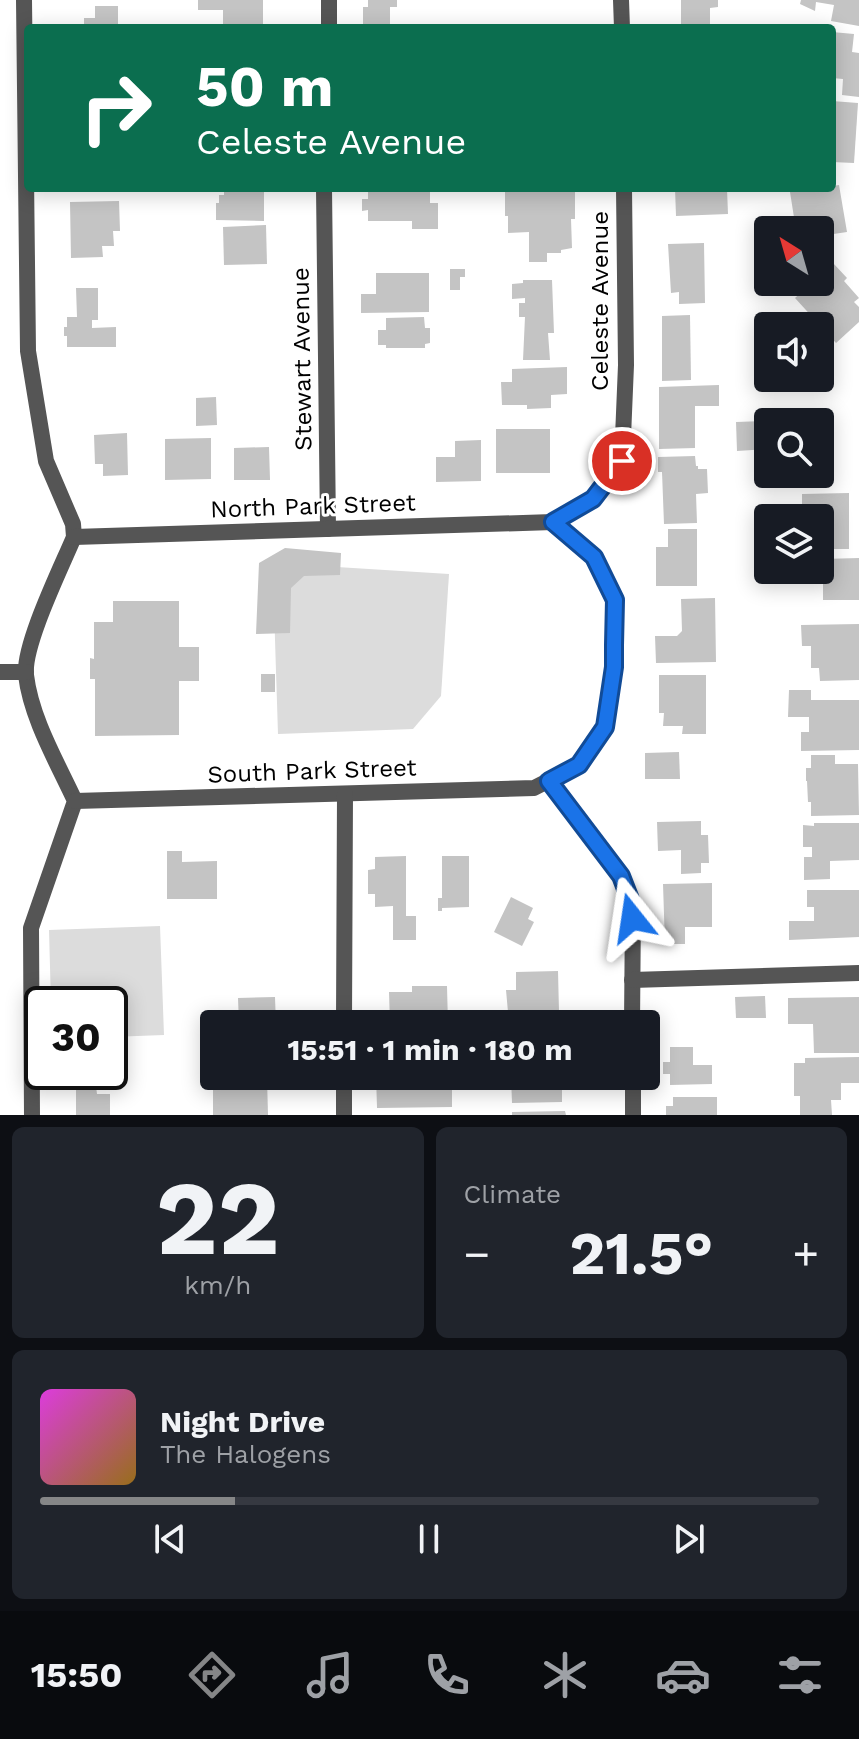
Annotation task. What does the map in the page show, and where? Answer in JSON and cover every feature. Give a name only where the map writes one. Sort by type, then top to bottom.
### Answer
[{"type":"street","points":[[24,0],[24,24]]},
{"type":"street","points":[[329,0],[329,24]]},
{"type":"street","points":[[621,0],[622,24]]},
{"type":"street","points":[[26,192],[28,351],[46,461],[73,524],[74,537],[32,639],[26,672],[34,710],[75,801],[31,928],[32,1115]]},
{"type":"street","name":"Stewart Avenue","points":[[324,192],[328,529]]},
{"type":"street","name":"Celeste Avenue","points":[[553,522],[593,499],[622,461],[626,365],[624,192]]},
{"type":"street","points":[[553,522],[594,557],[615,600],[614,667],[605,727],[579,765],[549,781],[621,876],[633,907],[632,1010]]},
{"type":"street","name":"North Park Street","points":[[74,537],[553,522]]},
{"type":"street","points":[[0,672],[26,672]]},
{"type":"street","name":"South Park Street","points":[[75,801],[534,788],[549,781]]},
{"type":"street","points":[[344,1010],[345,794]]},
{"type":"street","points":[[632,980],[859,973]]},
{"type":"street","points":[[344,1090],[344,1115]]},
{"type":"street","points":[[633,1090],[633,1115]]},
{"type":"shaded area","points":[[289,564],[449,574],[441,696],[413,729],[278,734],[273,577]]},
{"type":"shaded area","points":[[160,926],[164,1035],[128,1036],[128,986],[51,986],[49,930]]},
{"type":"building","points":[[198,0],[263,0],[263,24],[223,24],[223,10],[198,10]]},
{"type":"building","points":[[368,0],[397,0],[397,7],[390,7],[390,24],[363,24],[363,7],[368,7]]},
{"type":"building","points":[[681,0],[718,0],[718,7],[710,8],[710,24],[681,24]]},
{"type":"building","points":[[801,0],[859,0],[859,26],[831,21],[834,5],[816,2],[815,11],[800,4]]},
{"type":"building","points":[[95,6],[118,6],[118,24],[84,24],[84,18],[95,18]]},
{"type":"building","points":[[836,32],[854,34],[852,52],[859,53],[859,97],[842,95],[843,79],[836,78]]},
{"type":"building","points":[[836,101],[858,103],[854,163],[836,162]]},
{"type":"building","points":[[836,185],[839,185],[847,232],[834,234],[834,216],[794,216],[790,192],[836,192]]},
{"type":"building","points":[[224,192],[264,192],[264,221],[216,220],[216,203],[219,203],[219,195],[224,195]]},
{"type":"building","points":[[368,192],[430,192],[430,203],[438,203],[438,229],[412,229],[412,221],[368,221],[368,210],[362,211],[362,199],[368,199]]},
{"type":"building","points":[[505,192],[575,192],[575,219],[571,219],[572,248],[561,250],[561,253],[547,253],[547,262],[529,262],[529,232],[508,233]]},
{"type":"building","points":[[675,192],[727,192],[728,214],[676,216]]},
{"type":"building","points":[[119,201],[120,231],[113,231],[114,246],[102,246],[103,257],[71,258],[70,202]]},
{"type":"building","points":[[266,225],[267,264],[224,265],[223,227]]},
{"type":"building","points":[[704,243],[705,303],[679,304],[679,292],[671,293],[668,244]]},
{"type":"building","points":[[834,264],[859,298],[854,302],[859,307],[859,322],[836,343],[834,312],[808,312],[795,298],[834,296]]},
{"type":"building","points":[[450,269],[465,269],[465,277],[460,277],[460,290],[450,290]]},
{"type":"building","points":[[376,273],[429,273],[429,312],[361,313],[361,294],[376,294]]},
{"type":"building","points":[[523,280],[552,280],[554,333],[548,333],[550,360],[523,360],[525,317],[519,317],[519,303],[525,303],[525,298],[512,299],[512,284],[523,283]]},
{"type":"building","points":[[76,288],[98,288],[98,320],[92,320],[92,328],[116,327],[116,347],[67,347],[64,327],[67,327],[67,317],[77,317]]},
{"type":"building","points":[[690,315],[691,380],[662,381],[662,316]]},
{"type":"building","points":[[424,317],[425,328],[430,328],[430,343],[425,344],[425,348],[386,348],[386,345],[378,345],[378,330],[386,330],[386,318]]},
{"type":"building","points":[[567,367],[567,394],[551,395],[551,408],[527,409],[527,405],[502,405],[501,382],[512,382],[512,369]]},
{"type":"building","points":[[719,385],[719,406],[695,406],[695,448],[659,449],[659,387]]},
{"type":"building","points":[[216,397],[217,425],[196,426],[196,398]]},
{"type":"building","points":[[754,421],[754,450],[737,451],[736,422]]},
{"type":"building","points":[[496,429],[550,429],[550,473],[496,473]]},
{"type":"building","points":[[127,433],[128,475],[103,476],[103,464],[95,464],[94,435]]},
{"type":"building","points":[[211,438],[211,479],[165,480],[165,439]]},
{"type":"building","points":[[481,440],[481,481],[436,482],[436,457],[455,457],[455,441]]},
{"type":"building","points":[[269,447],[270,480],[234,480],[234,448]]},
{"type":"building","points":[[695,456],[698,469],[707,469],[708,493],[696,494],[697,523],[664,524],[662,472],[658,472],[658,457]]},
{"type":"building","points":[[849,493],[849,549],[834,549],[834,504],[802,504],[802,494]]},
{"type":"building","points":[[668,529],[697,529],[697,586],[656,586],[656,547],[668,547]]},
{"type":"building","points":[[285,548],[341,553],[340,575],[304,576],[291,588],[290,633],[256,634],[259,563]]},
{"type":"building","points":[[859,558],[859,600],[823,600],[823,584],[834,584],[834,559]]},
{"type":"building","points":[[715,598],[716,662],[656,663],[655,636],[677,636],[682,631],[681,599]]},
{"type":"building","points":[[113,601],[179,601],[179,647],[199,647],[199,681],[179,681],[179,735],[95,736],[95,679],[90,679],[90,658],[94,659],[94,622],[113,622]]},
{"type":"building","points":[[859,624],[859,680],[820,681],[819,668],[811,668],[811,646],[802,646],[801,625]]},
{"type":"building","points":[[261,674],[275,674],[275,692],[261,692]]},
{"type":"building","points":[[659,675],[706,675],[706,734],[682,734],[683,726],[663,726],[664,713],[659,713]]},
{"type":"building","points":[[789,690],[811,690],[811,700],[859,700],[859,750],[801,751],[801,732],[809,732],[809,717],[788,717]]},
{"type":"building","points":[[679,752],[680,779],[645,779],[645,753]]},
{"type":"building","points":[[811,755],[835,755],[835,764],[858,764],[859,815],[811,816],[806,768],[811,768]]},
{"type":"building","points":[[701,821],[701,835],[708,835],[709,863],[701,863],[701,873],[681,874],[681,850],[658,851],[657,822]]},
{"type":"building","points":[[814,823],[859,823],[859,860],[830,861],[830,879],[804,880],[804,857],[812,857],[812,847],[803,847],[803,825],[814,826]]},
{"type":"building","points":[[167,851],[182,851],[182,862],[217,861],[217,899],[167,899]]},
{"type":"building","points":[[406,856],[406,916],[416,916],[416,940],[393,940],[393,906],[375,907],[375,894],[368,894],[368,870],[375,869],[375,857]]},
{"type":"building","points":[[442,856],[469,856],[469,907],[442,908],[438,911],[438,898],[442,898]]},
{"type":"building","points":[[712,883],[712,927],[685,927],[685,944],[665,944],[663,884]]},
{"type":"building","points":[[807,890],[859,890],[859,937],[789,940],[789,921],[814,921],[814,907],[807,907]]},
{"type":"building","points":[[511,897],[533,908],[528,919],[534,922],[522,946],[494,932]]},
{"type":"building","points":[[558,971],[559,1010],[508,1010],[506,990],[516,990],[516,972]]},
{"type":"building","points":[[412,986],[447,986],[448,1010],[390,1010],[389,992],[412,992]]},
{"type":"building","points":[[765,996],[766,1018],[736,1018],[735,997]]},
{"type":"building","points":[[275,997],[275,1010],[238,1010],[238,998]]},
{"type":"building","points":[[859,997],[859,1053],[814,1053],[813,1024],[788,1024],[788,998]]},
{"type":"building","points":[[670,1047],[693,1047],[693,1065],[712,1065],[712,1084],[670,1085],[670,1074],[663,1074],[663,1062],[670,1062]]},
{"type":"building","points":[[859,1057],[859,1083],[841,1083],[841,1100],[831,1100],[832,1115],[800,1115],[800,1096],[794,1096],[794,1063],[805,1063],[805,1058]]},
{"type":"building","points":[[76,1090],[110,1094],[110,1115],[76,1115]]},
{"type":"building","points":[[213,1090],[267,1090],[268,1115],[213,1115]]},
{"type":"building","points":[[376,1090],[452,1090],[452,1107],[377,1108]]},
{"type":"building","points":[[512,1090],[562,1090],[562,1102],[512,1103]]},
{"type":"building","points":[[673,1097],[717,1097],[717,1115],[666,1115],[666,1106],[673,1106]]},
{"type":"building","points":[[565,1111],[566,1115],[512,1115],[512,1112]]},
{"type":"route","points":[[622,461],[593,499],[553,522],[594,557],[615,600],[614,667],[605,727],[579,765],[549,781],[621,876],[633,907],[632,918]]}]
